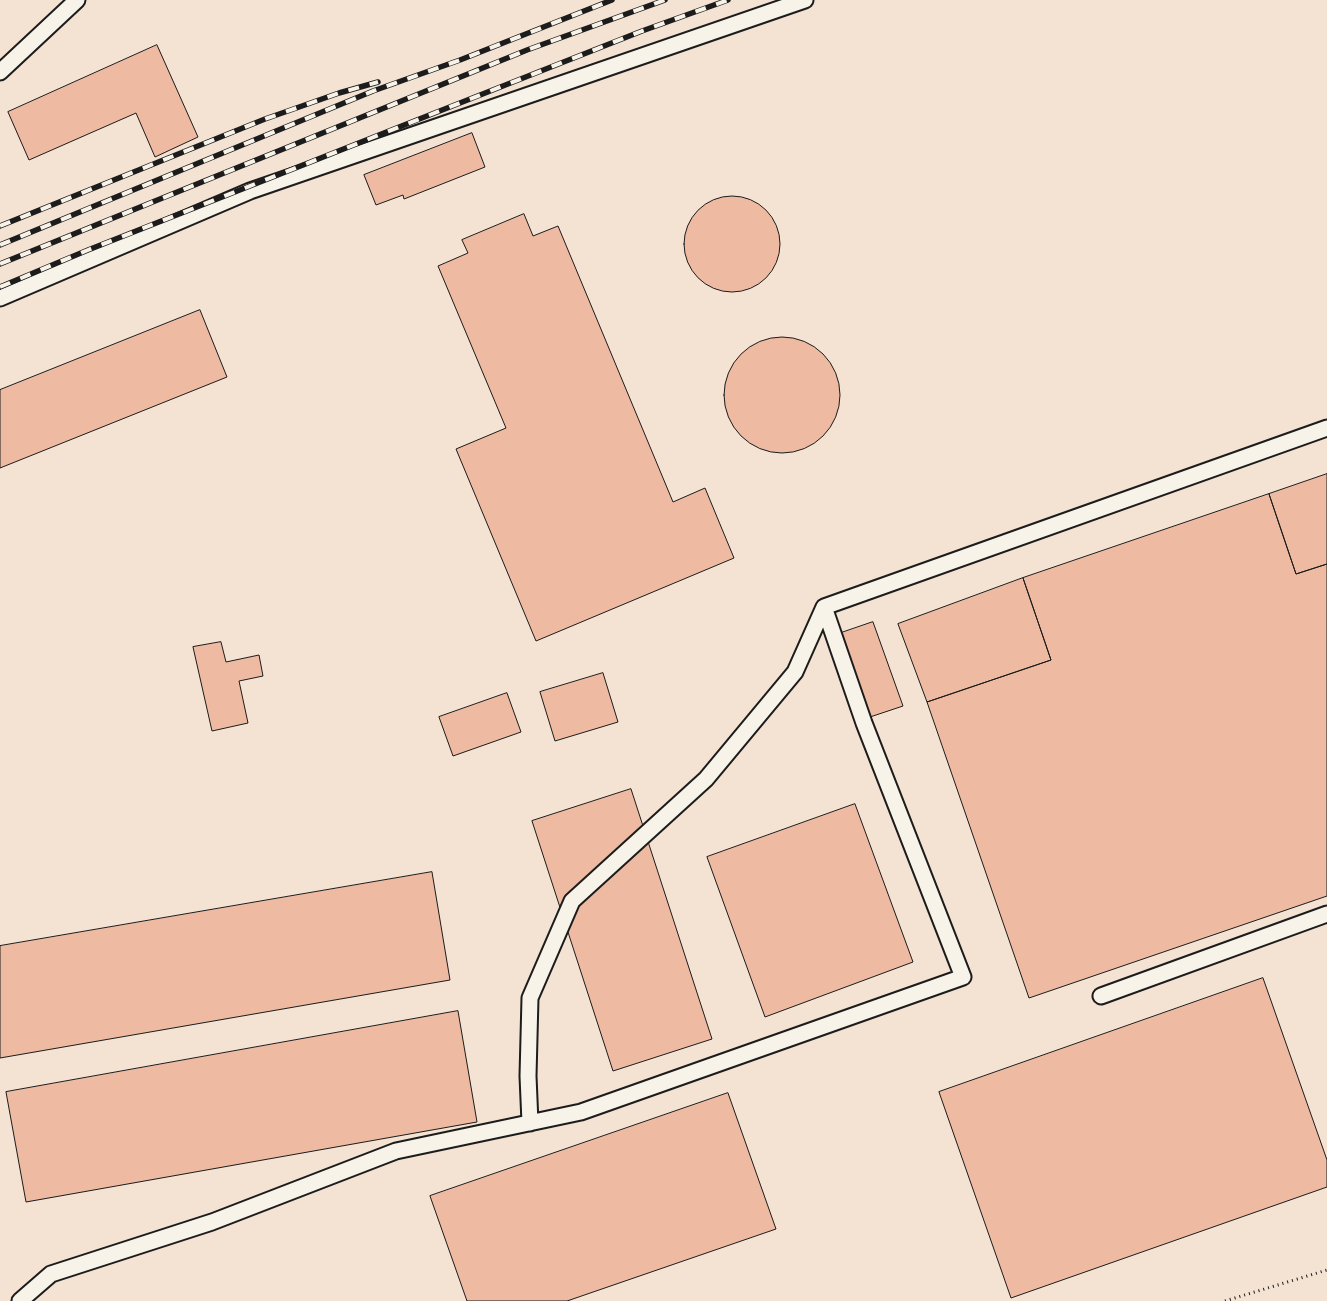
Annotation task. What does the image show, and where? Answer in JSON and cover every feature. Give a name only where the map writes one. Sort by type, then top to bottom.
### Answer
[{"type":"lane","points":[[0,72],[77,0]]},
{"type":"lane","points":[[0,298],[250,191],[805,0]]},
{"type":"lane","points":[[530,1123],[528,1076],[530,998],[572,901],[706,779],[795,672],[824,607],[1327,428]]},
{"type":"lane","points":[[20,1301],[51,1274],[212,1222],[396,1151],[581,1112],[963,978],[864,723],[824,607]]},
{"type":"lane","points":[[1101,996],[1327,914]]},
{"type":"path","points":[[1225,1301],[1327,1270]]},
{"type":"shaded area","points":[[0,0],[1327,0],[1327,1301],[0,1301]]},
{"type":"building","points":[[157,45],[198,137],[155,157],[136,113],[29,160],[8,112]]},
{"type":"building","points":[[472,133],[485,167],[404,199],[403,195],[376,205],[364,175]]},
{"type":"building","points":[[732,196],[750,200],[766,210],[776,226],[780,244],[776,262],[766,278],[750,288],[732,292],[714,288],[698,278],[688,262],[684,244],[688,226],[698,210],[714,200]]},
{"type":"building","points":[[524,214],[533,236],[558,226],[673,502],[705,488],[734,558],[536,641],[456,449],[506,428],[438,266],[468,253],[462,240]]},
{"type":"building","points":[[200,310],[227,377],[0,468],[0,390]]},
{"type":"building","points":[[782,337],[804,341],[823,354],[836,373],[840,395],[836,417],[823,436],[804,449],[782,453],[760,449],[741,436],[728,417],[724,395],[728,373],[741,354],[760,341]]},
{"type":"building","points":[[1327,474],[1327,564],[1296,574],[1269,494]]},
{"type":"building","points":[[1269,494],[1296,574],[1327,564],[1327,896],[1029,998],[927,702],[1051,660],[1023,578]]},
{"type":"building","points":[[1023,578],[1051,660],[927,702],[898,624]]},
{"type":"building","points":[[873,622],[903,706],[870,717],[841,633]]},
{"type":"building","points":[[221,642],[226,662],[259,655],[263,676],[239,681],[248,723],[212,731],[193,647]]},
{"type":"building","points":[[603,673],[618,722],[555,741],[540,692]]},
{"type":"building","points":[[507,693],[521,732],[453,756],[439,717]]},
{"type":"building","points":[[631,789],[712,1039],[613,1071],[532,821]]},
{"type":"building","points":[[855,804],[913,962],[765,1017],[707,857]]},
{"type":"building","points":[[432,872],[450,980],[0,1058],[0,946]]},
{"type":"building","points":[[1263,978],[1327,1160],[1327,1187],[1011,1298],[939,1092]]},
{"type":"building","points":[[458,1011],[477,1122],[26,1202],[6,1092]]},
{"type":"building","points":[[728,1093],[776,1229],[567,1301],[467,1301],[430,1196]]},
{"type":"railway","points":[[0,245],[373,91],[460,60],[612,0]]},
{"type":"railway","points":[[0,264],[527,50],[665,0]]},
{"type":"railway","points":[[0,287],[88,250],[642,31],[728,0]]},
{"type":"railway","points":[[0,226],[265,119],[339,93],[378,82]]}]
